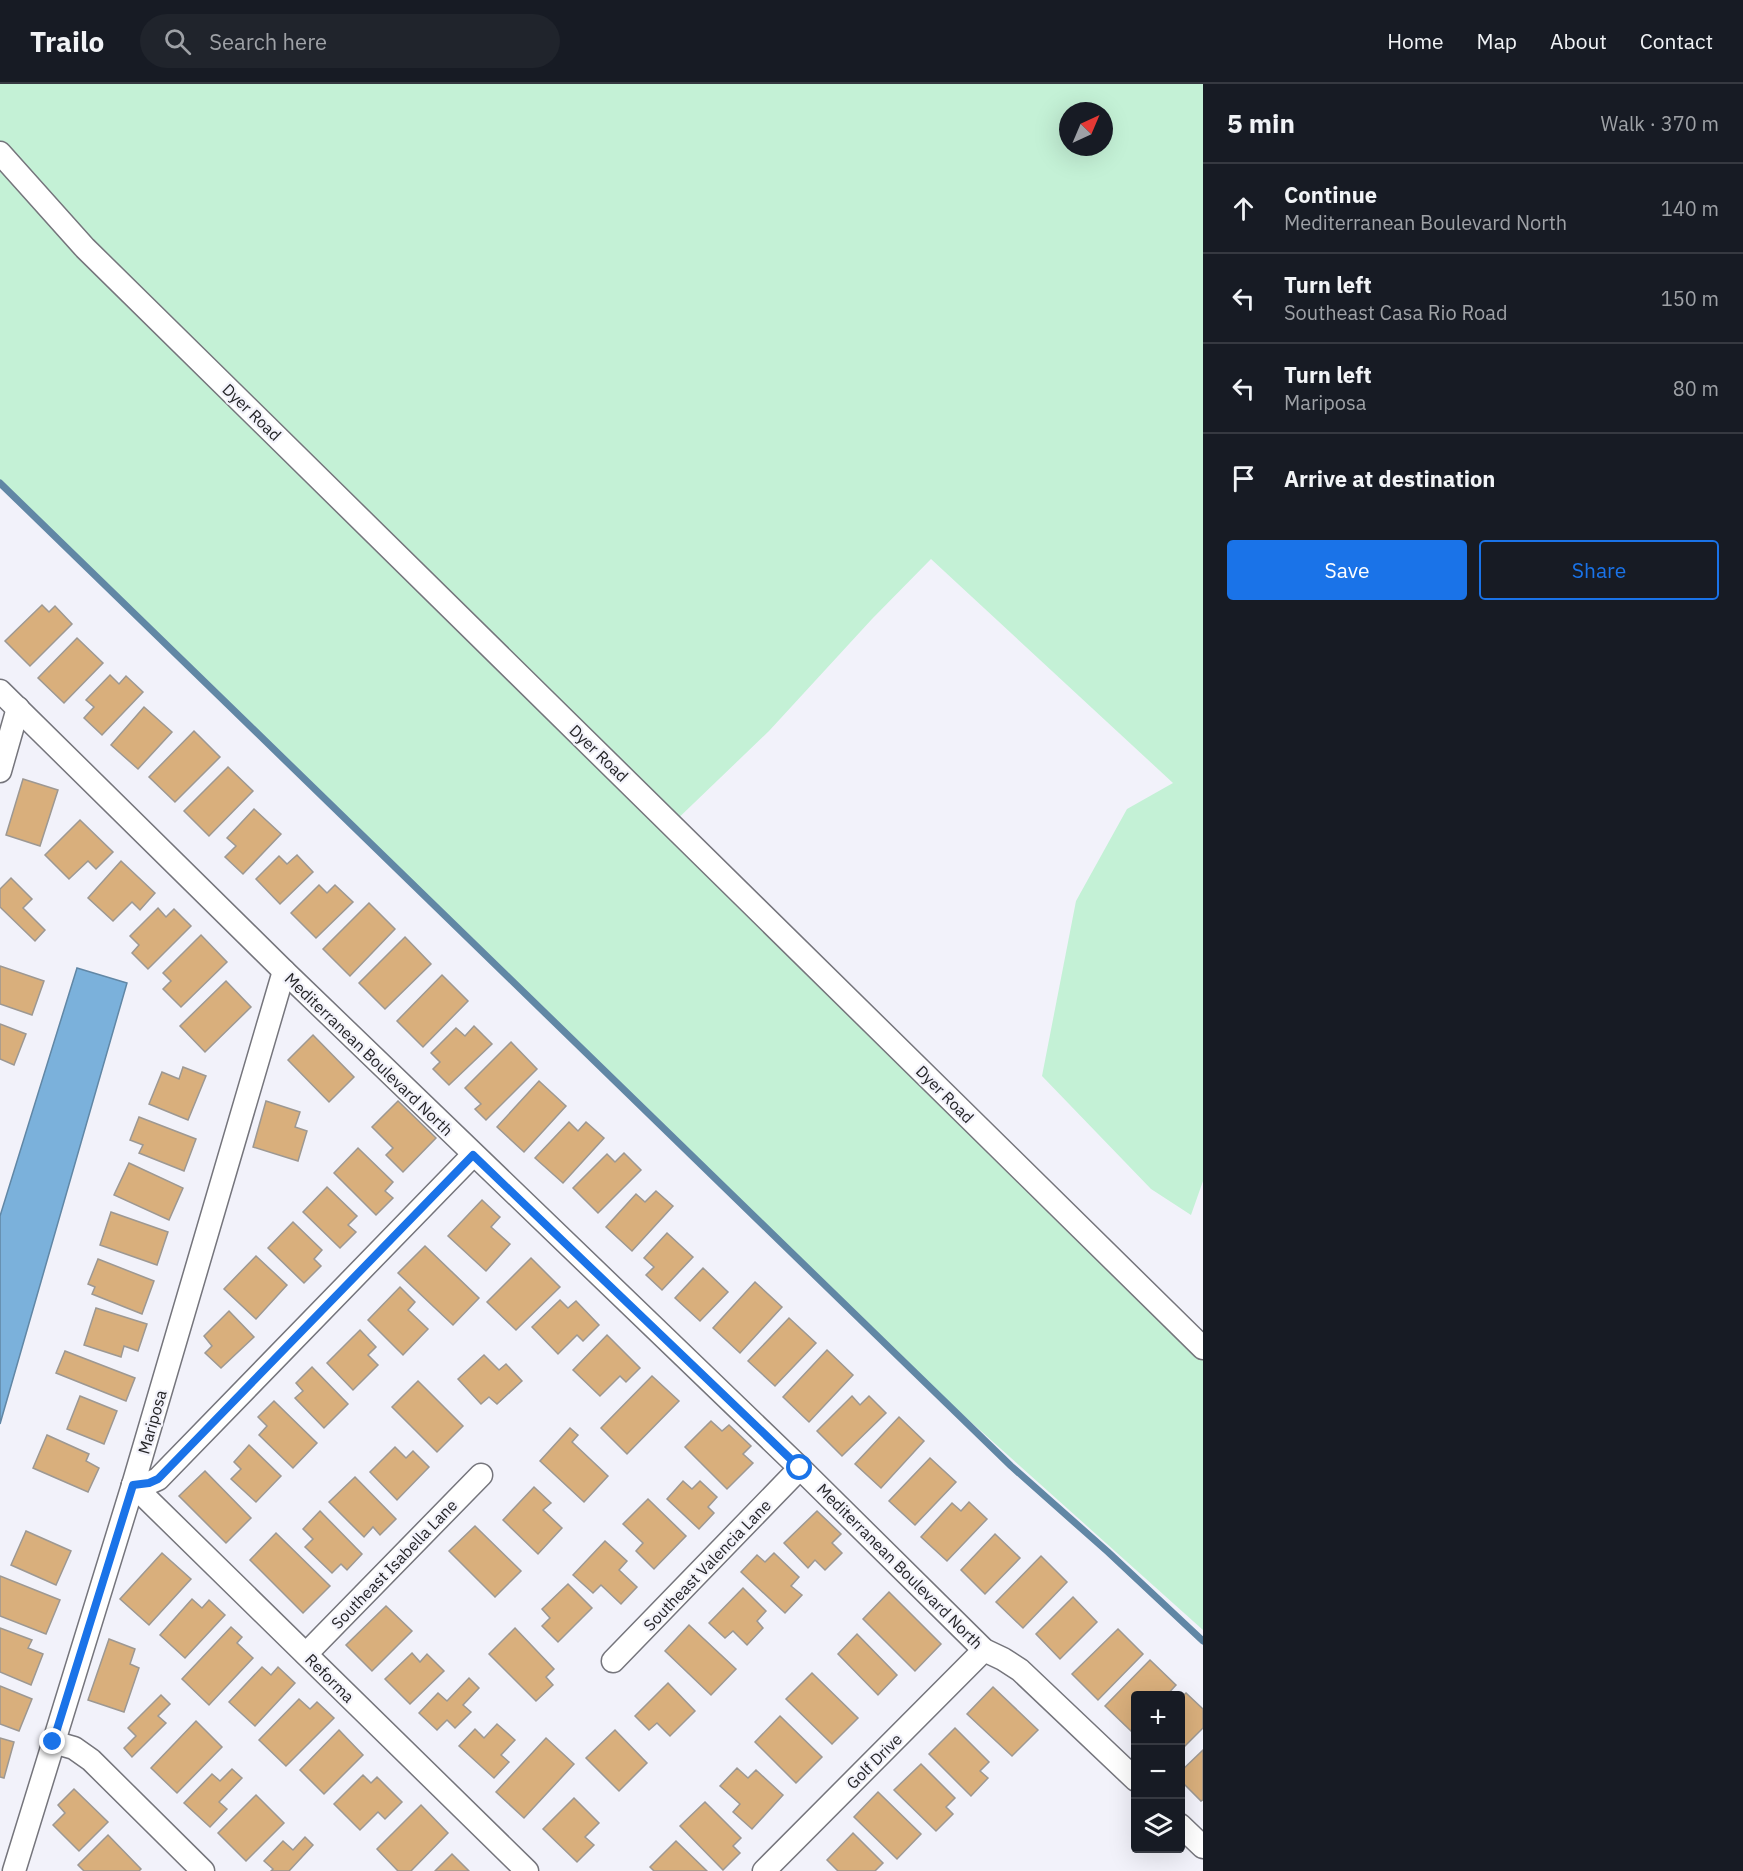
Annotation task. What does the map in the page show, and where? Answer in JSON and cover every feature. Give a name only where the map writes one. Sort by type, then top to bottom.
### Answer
[{"type":"street","name":"Dyer Road","points":[[0,153],[86,248],[1203,1348]]},
{"type":"street","name":"Mediterranean Boulevard North","points":[[0,691],[284,971],[800,1468],[984,1650],[1020,1670],[1131,1775]]},
{"type":"street","points":[[0,771],[18,708]]},
{"type":"street","name":"Mariposa","points":[[14,1871],[133,1485],[284,971]]},
{"type":"street","points":[[133,1485],[158,1479],[473,1155]]},
{"type":"street","name":"Southeast Valencia Lane","points":[[613,1661],[800,1468]]},
{"type":"street","name":"Southeast Isabella Lane","points":[[306,1654],[481,1475]]},
{"type":"street","name":"Reforma","points":[[133,1485],[527,1871]]},
{"type":"street","name":"Golf Drive","points":[[764,1871],[984,1650]]},
{"type":"street","points":[[53,1742],[74,1748],[91,1760],[203,1871]]},
{"type":"street","points":[[1185,1830],[1203,1847]]},
{"type":"green space","points":[[0,84],[1203,84],[1203,1181],[1191,1215],[1151,1189],[1042,1076],[1076,901],[1127,809],[1173,783],[931,559],[872,619],[769,731],[668,828],[1203,1341],[1203,1630],[914,1371],[0,480]]},
{"type":"water","points":[[77,968],[127,983],[0,1424],[0,1216]]},
{"type":"building","points":[[42,605],[49,612],[55,606],[72,624],[30,666],[5,641]]},
{"type":"building","points":[[77,638],[103,663],[64,703],[38,678]]},
{"type":"building","points":[[110,675],[119,684],[126,676],[143,692],[102,735],[84,718],[94,707],[86,700]]},
{"type":"building","points":[[144,707],[172,732],[138,769],[111,745]]},
{"type":"building","points":[[194,731],[220,757],[175,802],[149,777]]},
{"type":"building","points":[[228,767],[253,791],[209,836],[184,811]]},
{"type":"building","points":[[23,779],[58,790],[40,846],[6,835]]},
{"type":"building","points":[[254,809],[281,834],[243,874],[225,857],[236,846],[227,838]]},
{"type":"building","points":[[80,820],[113,852],[96,869],[88,861],[69,879],[45,855]]},
{"type":"building","points":[[297,855],[313,872],[280,904],[256,879],[279,856],[287,864]]},
{"type":"building","points":[[121,861],[155,893],[140,910],[132,902],[113,921],[88,898]]},
{"type":"building","points":[[11,878],[32,899],[23,908],[45,930],[35,941],[0,907],[0,889]]},
{"type":"building","points":[[319,885],[327,893],[335,885],[353,902],[316,938],[291,913]]},
{"type":"building","points":[[369,903],[395,929],[350,976],[323,949]]},
{"type":"building","points":[[158,908],[166,917],[174,909],[191,926],[148,969],[132,953],[139,945],[130,936]]},
{"type":"building","points":[[201,935],[227,962],[181,1007],[163,989],[171,981],[163,973]]},
{"type":"building","points":[[405,937],[431,964],[385,1009],[359,983]]},
{"type":"building","points":[[0,966],[44,981],[32,1015],[0,1004]]},
{"type":"building","points":[[442,975],[468,1001],[423,1047],[397,1021]]},
{"type":"building","points":[[226,981],[251,1007],[205,1052],[180,1026]]},
{"type":"building","points":[[0,1024],[26,1034],[14,1065],[0,1059]]},
{"type":"building","points":[[474,1026],[492,1044],[449,1085],[433,1069],[440,1062],[431,1053],[456,1028],[465,1036]]},
{"type":"building","points":[[313,1035],[354,1077],[329,1102],[288,1060]]},
{"type":"building","points":[[511,1042],[537,1069],[486,1120],[475,1109],[481,1104],[465,1088]]},
{"type":"building","points":[[183,1067],[206,1076],[188,1120],[149,1104],[162,1072],[179,1079]]},
{"type":"building","points":[[539,1081],[566,1106],[524,1152],[497,1127]]},
{"type":"building","points":[[266,1101],[300,1112],[295,1127],[307,1131],[298,1161],[253,1147]]},
{"type":"building","points":[[398,1101],[436,1138],[403,1172],[386,1155],[393,1148],[372,1127]]},
{"type":"building","points":[[139,1117],[196,1139],[184,1171],[139,1153],[143,1145],[130,1140]]},
{"type":"building","points":[[569,1122],[578,1131],[586,1122],[604,1138],[563,1183],[535,1158]]},
{"type":"building","points":[[358,1148],[393,1182],[385,1191],[393,1198],[376,1215],[334,1173]]},
{"type":"building","points":[[624,1153],[641,1170],[598,1213],[573,1188],[607,1154],[615,1162]]},
{"type":"building","points":[[129,1163],[183,1188],[169,1220],[114,1195]]},
{"type":"building","points":[[327,1187],[357,1216],[348,1225],[356,1232],[340,1248],[303,1212]]},
{"type":"building","points":[[656,1191],[673,1206],[632,1251],[606,1227],[636,1194],[645,1202]]},
{"type":"building","points":[[482,1200],[500,1217],[491,1227],[510,1244],[486,1271],[448,1236]]},
{"type":"building","points":[[111,1212],[168,1232],[157,1265],[100,1245]]},
{"type":"building","points":[[293,1222],[322,1250],[314,1259],[321,1266],[304,1283],[268,1248]]},
{"type":"building","points":[[667,1233],[693,1257],[662,1290],[646,1275],[654,1267],[644,1258]]},
{"type":"building","points":[[425,1246],[479,1298],[453,1325],[398,1273]]},
{"type":"building","points":[[256,1256],[287,1285],[256,1319],[224,1289]]},
{"type":"building","points":[[531,1258],[560,1287],[516,1330],[487,1302]]},
{"type":"building","points":[[98,1259],[154,1281],[142,1314],[92,1294],[95,1287],[88,1284]]},
{"type":"building","points":[[703,1268],[728,1292],[700,1321],[675,1298]]},
{"type":"building","points":[[755,1282],[782,1307],[740,1353],[713,1328]]},
{"type":"building","points":[[400,1287],[415,1302],[408,1310],[428,1329],[403,1355],[368,1320]]},
{"type":"building","points":[[560,1300],[568,1308],[576,1301],[599,1325],[583,1341],[577,1335],[558,1354],[532,1327]]},
{"type":"building","points":[[96,1308],[147,1324],[138,1351],[124,1346],[121,1357],[84,1345]]},
{"type":"building","points":[[229,1311],[254,1337],[221,1368],[205,1353],[212,1346],[204,1336]]},
{"type":"building","points":[[789,1318],[816,1343],[775,1386],[748,1361]]},
{"type":"building","points":[[360,1330],[376,1347],[368,1355],[378,1365],[353,1390],[327,1363]]},
{"type":"building","points":[[607,1335],[640,1368],[626,1382],[620,1376],[600,1396],[573,1370]]},
{"type":"building","points":[[827,1350],[853,1375],[809,1422],[783,1397]]},
{"type":"building","points":[[65,1351],[135,1378],[126,1401],[56,1373]]},
{"type":"building","points":[[484,1355],[499,1370],[506,1364],[522,1381],[497,1404],[489,1397],[481,1404],[458,1379]]},
{"type":"building","points":[[312,1367],[348,1404],[324,1428],[295,1398],[303,1391],[296,1383]]},
{"type":"building","points":[[652,1376],[679,1401],[627,1454],[601,1428]]},
{"type":"building","points":[[418,1381],[463,1426],[437,1452],[392,1407]]},
{"type":"building","points":[[80,1396],[117,1411],[104,1444],[67,1429]]},
{"type":"building","points":[[852,1396],[860,1405],[869,1396],[886,1413],[842,1456],[817,1431]]},
{"type":"building","points":[[274,1401],[317,1443],[293,1468],[259,1435],[267,1426],[258,1417]]},
{"type":"building","points":[[899,1417],[924,1441],[881,1488],[855,1464]]},
{"type":"building","points":[[711,1421],[722,1431],[729,1425],[751,1446],[743,1454],[753,1463],[727,1489],[685,1447]]},
{"type":"building","points":[[570,1428],[578,1435],[572,1442],[608,1476],[584,1502],[540,1461]]},
{"type":"building","points":[[47,1435],[89,1454],[86,1461],[99,1468],[88,1492],[33,1468]]},
{"type":"building","points":[[249,1445],[281,1476],[256,1502],[231,1479],[241,1469],[234,1462]]},
{"type":"building","points":[[395,1447],[406,1458],[413,1451],[429,1467],[397,1500],[370,1472]]},
{"type":"building","points":[[930,1458],[956,1482],[915,1525],[889,1501]]},
{"type":"building","points":[[205,1471],[251,1518],[226,1543],[179,1496]]},
{"type":"building","points":[[355,1477],[396,1519],[380,1535],[373,1527],[364,1537],[329,1502]]},
{"type":"building","points":[[683,1481],[692,1489],[700,1481],[717,1497],[708,1507],[714,1513],[699,1529],[667,1499]]},
{"type":"building","points":[[534,1487],[551,1503],[543,1510],[562,1528],[538,1554],[503,1520]]},
{"type":"building","points":[[648,1499],[686,1536],[654,1569],[636,1551],[643,1543],[623,1524]]},
{"type":"building","points":[[969,1502],[987,1519],[947,1561],[921,1537],[952,1503],[961,1511]]},
{"type":"building","points":[[320,1511],[362,1554],[347,1570],[341,1564],[332,1573],[305,1547],[313,1539],[303,1529]]},
{"type":"building","points":[[817,1511],[841,1534],[832,1543],[842,1553],[825,1570],[815,1560],[808,1568],[784,1543]]},
{"type":"building","points":[[475,1526],[521,1571],[495,1597],[449,1551]]},
{"type":"building","points":[[26,1531],[71,1551],[56,1585],[11,1565]]},
{"type":"building","points":[[276,1533],[330,1586],[303,1613],[250,1560]]},
{"type":"building","points":[[995,1534],[1020,1558],[985,1594],[961,1570]]},
{"type":"building","points":[[605,1541],[627,1561],[619,1570],[637,1587],[621,1604],[601,1585],[593,1593],[573,1575]]},
{"type":"building","points":[[162,1553],[191,1579],[149,1625],[120,1599]]},
{"type":"building","points":[[774,1553],[799,1577],[791,1586],[802,1595],[785,1613],[741,1572],[757,1555],[765,1562]]},
{"type":"building","points":[[1041,1556],[1067,1582],[1023,1628],[996,1602]]},
{"type":"building","points":[[0,1576],[60,1600],[46,1634],[0,1616]]},
{"type":"building","points":[[568,1584],[592,1608],[558,1642],[542,1626],[550,1618],[542,1609]]},
{"type":"building","points":[[743,1588],[766,1611],[757,1621],[763,1628],[747,1645],[733,1631],[725,1638],[709,1623]]},
{"type":"building","points":[[889,1592],[941,1644],[915,1671],[863,1619]]},
{"type":"building","points":[[1073,1597],[1097,1622],[1060,1659],[1036,1634]]},
{"type":"building","points":[[192,1599],[202,1608],[209,1600],[225,1615],[185,1658],[160,1635]]},
{"type":"building","points":[[386,1606],[412,1631],[372,1671],[346,1645]]},
{"type":"building","points":[[689,1625],[736,1669],[711,1695],[665,1651]]},
{"type":"building","points":[[231,1627],[242,1637],[237,1643],[253,1658],[209,1705],[182,1679]]},
{"type":"building","points":[[0,1628],[32,1640],[28,1648],[43,1654],[31,1685],[0,1672]]},
{"type":"building","points":[[515,1628],[554,1669],[546,1677],[553,1685],[536,1701],[489,1654]]},
{"type":"building","points":[[1118,1629],[1143,1654],[1098,1700],[1072,1674]]},
{"type":"building","points":[[857,1634],[897,1675],[878,1695],[838,1654]]},
{"type":"building","points":[[109,1639],[135,1649],[130,1664],[139,1668],[124,1712],[88,1700]]},
{"type":"building","points":[[412,1653],[420,1662],[427,1654],[444,1671],[410,1704],[385,1679]]},
{"type":"building","points":[[1150,1660],[1176,1685],[1171,1691],[1131,1691],[1131,1731],[1105,1706]]},
{"type":"building","points":[[262,1667],[271,1675],[278,1667],[295,1683],[255,1726],[229,1702]]},
{"type":"building","points":[[812,1673],[858,1718],[832,1744],[786,1699]]},
{"type":"building","points":[[469,1678],[479,1688],[463,1705],[471,1712],[455,1728],[447,1720],[437,1730],[419,1713],[438,1693],[447,1701]]},
{"type":"building","points":[[668,1683],[695,1711],[670,1736],[657,1723],[649,1730],[635,1716]]},
{"type":"building","points":[[0,1686],[32,1699],[19,1731],[0,1724]]},
{"type":"building","points":[[993,1687],[1038,1730],[1012,1756],[967,1714]]},
{"type":"building","points":[[1185,1694],[1203,1709],[1203,1728],[1185,1746],[1185,1745]]},
{"type":"building","points":[[161,1695],[170,1704],[158,1716],[166,1723],[132,1757],[124,1748],[136,1736],[128,1728]]},
{"type":"building","points":[[299,1699],[310,1709],[317,1702],[334,1718],[286,1766],[259,1740]]},
{"type":"building","points":[[780,1716],[822,1757],[796,1783],[755,1742]]},
{"type":"building","points":[[196,1721],[222,1747],[177,1793],[151,1768]]},
{"type":"building","points":[[497,1724],[515,1740],[501,1755],[509,1762],[494,1778],[459,1746],[475,1729],[484,1738]]},
{"type":"building","points":[[955,1728],[989,1762],[980,1771],[988,1778],[971,1796],[929,1754]]},
{"type":"building","points":[[339,1730],[363,1755],[324,1794],[300,1770]]},
{"type":"building","points":[[615,1730],[647,1763],[619,1791],[586,1758]]},
{"type":"building","points":[[0,1738],[14,1742],[4,1778],[0,1777]]},
{"type":"building","points":[[546,1738],[574,1764],[524,1818],[496,1792]]},
{"type":"building","points":[[1203,1750],[1203,1800],[1201,1801],[1185,1785],[1185,1767]]},
{"type":"building","points":[[921,1764],[955,1798],[946,1807],[953,1814],[936,1831],[894,1790]]},
{"type":"building","points":[[737,1768],[748,1778],[756,1770],[783,1795],[752,1829],[733,1812],[740,1804],[720,1786]]},
{"type":"building","points":[[232,1769],[242,1778],[219,1802],[227,1809],[210,1827],[184,1803],[212,1774],[220,1781]]},
{"type":"building","points":[[363,1775],[371,1783],[377,1777],[402,1802],[385,1819],[378,1812],[360,1830],[334,1804]]},
{"type":"building","points":[[74,1789],[108,1822],[79,1851],[53,1825],[65,1813],[58,1805]]},
{"type":"building","points":[[878,1792],[921,1834],[897,1859],[854,1817]]},
{"type":"building","points":[[256,1795],[284,1823],[246,1861],[218,1833]]},
{"type":"building","points":[[574,1798],[599,1823],[585,1837],[594,1845],[577,1862],[543,1829]]},
{"type":"building","points":[[705,1802],[741,1838],[733,1846],[740,1853],[723,1870],[680,1826]]},
{"type":"building","points":[[421,1805],[448,1833],[411,1871],[398,1871],[377,1849]]},
{"type":"building","points":[[853,1833],[883,1863],[875,1871],[838,1871],[827,1860]]},
{"type":"building","points":[[108,1835],[141,1869],[139,1871],[84,1871],[78,1865]]},
{"type":"building","points":[[305,1837],[313,1845],[289,1871],[271,1871],[273,1869],[264,1861],[283,1841],[293,1850]]},
{"type":"building","points":[[676,1841],[707,1871],[654,1871],[650,1867]]},
{"type":"building","points":[[452,1854],[469,1871],[435,1871]]},
{"type":"waterway","points":[[0,483],[1011,1466],[1203,1641]]},
{"type":"route","points":[[53,1742],[133,1485],[158,1479],[473,1155],[800,1468]]}]
